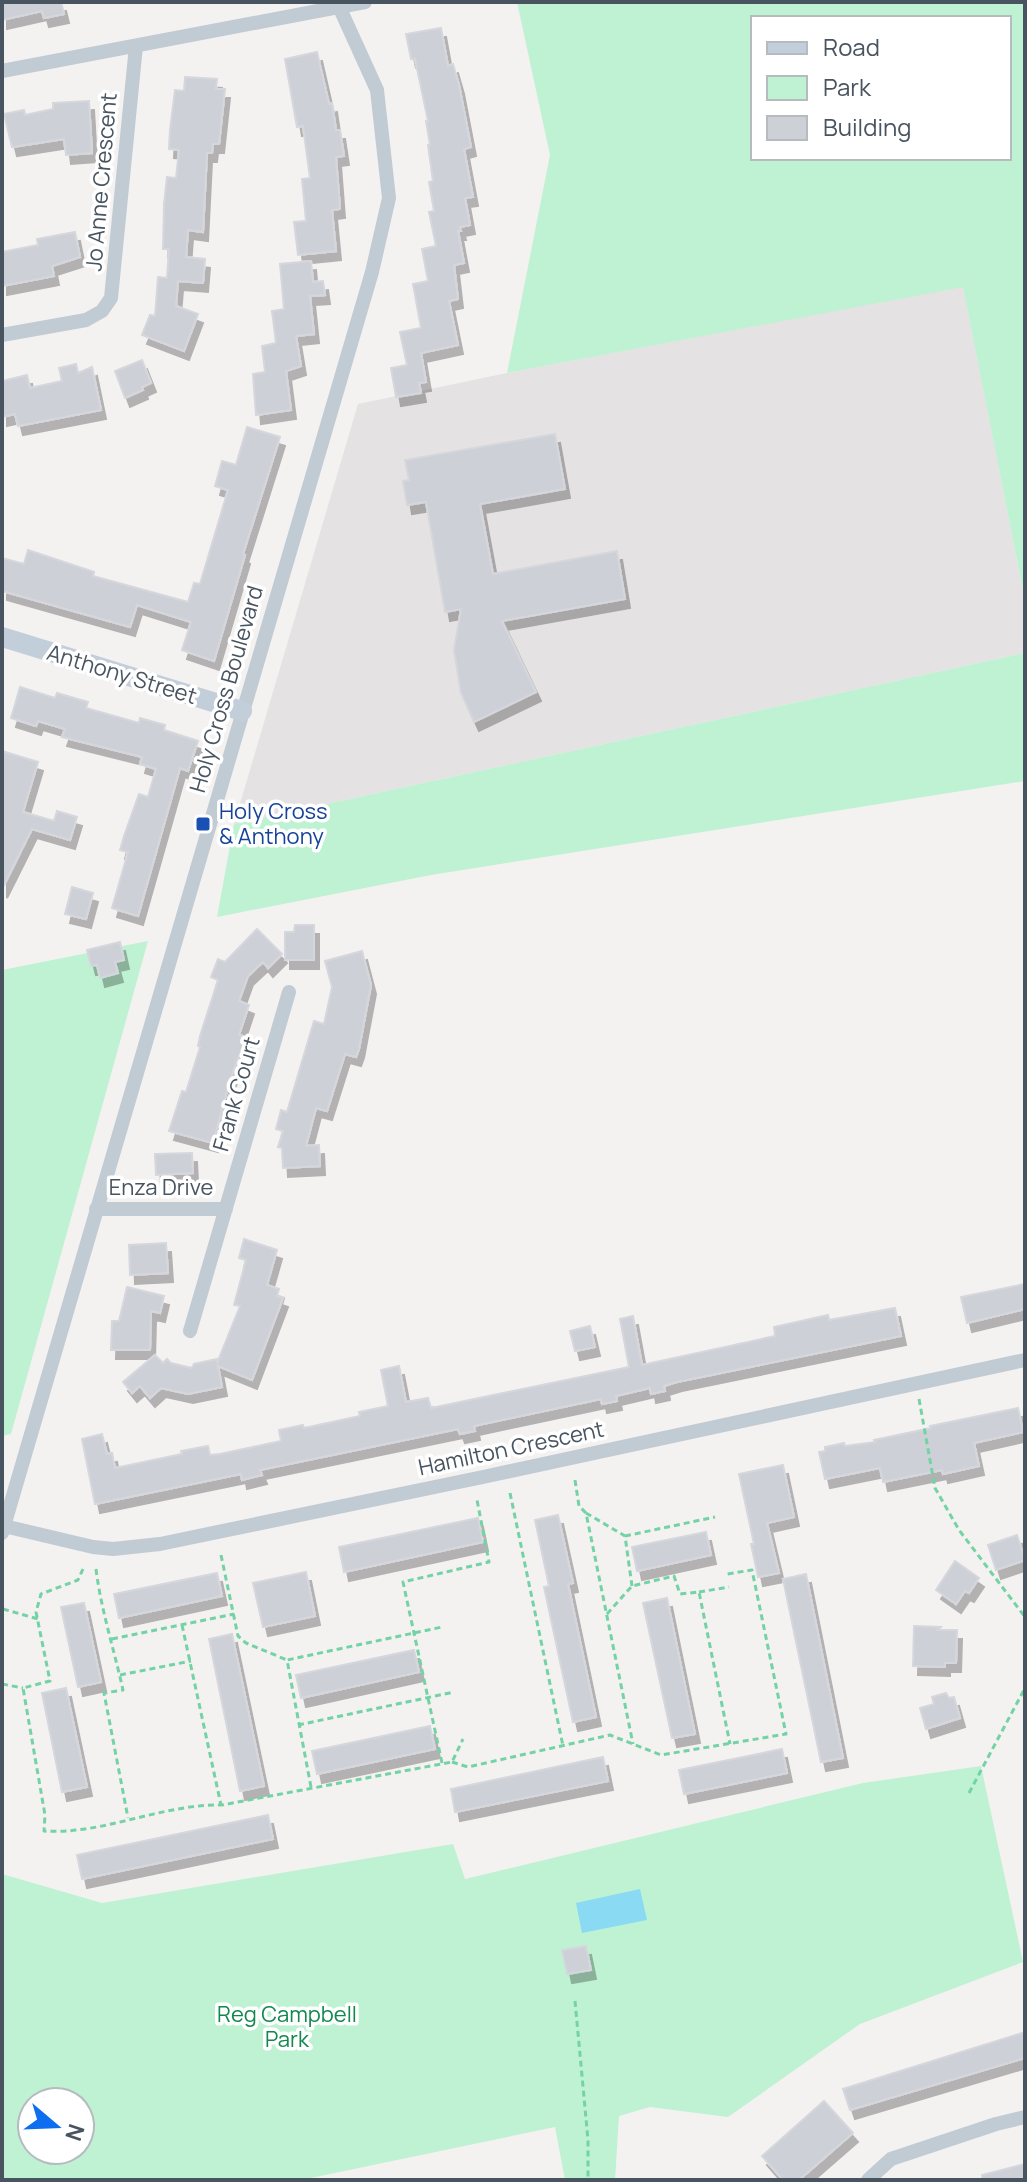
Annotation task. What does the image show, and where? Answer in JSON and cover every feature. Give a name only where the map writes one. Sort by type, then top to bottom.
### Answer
[{"type":"street","points":[[2,71],[365,2]]},
{"type":"street","name":"Holy Cross Boulevard","points":[[3,1529],[372,272],[389,198],[377,90],[339,5]]},
{"type":"street","name":"Jo Anne Crescent","points":[[2,335],[86,320],[101,312],[111,298],[136,46]]},
{"type":"street","name":"Anthony Street","points":[[2,637],[242,711]]},
{"type":"street","name":"Frank Court","points":[[190,1331],[289,992]]},
{"type":"street","name":"Enza Drive","points":[[96,1209],[226,1209]]},
{"type":"street","name":"Hamilton Crescent","points":[[3,1529],[113,1549],[160,1544],[1025,1360]]},
{"type":"street","points":[[868,2180],[891,2159],[1025,2117]]},
{"type":"path","points":[[916,1383],[935,1488],[959,1530],[1025,1617]]},
{"type":"path","points":[[575,1480],[579,1506],[625,1536],[715,1517]]},
{"type":"path","points":[[510,1493],[563,1746]]},
{"type":"path","points":[[442,1763],[403,1582],[489,1562],[477,1500]]},
{"type":"path","points":[[586,1513],[634,1744]]},
{"type":"path","points":[[625,1536],[632,1586]]},
{"type":"path","points":[[221,1555],[238,1636],[246,1643],[287,1660],[442,1627]]},
{"type":"path","points":[[2,1684],[23,1688],[50,1681],[36,1612],[41,1594],[78,1580],[83,1569]]},
{"type":"path","points":[[96,1569],[100,1607],[112,1639],[123,1690],[104,1693],[128,1818]]},
{"type":"path","points":[[23,1688],[45,1815],[44,1831],[66,1832],[193,1804],[222,1805],[442,1763],[452,1762],[468,1767],[610,1735],[661,1755],[786,1734],[752,1570],[727,1574]]},
{"type":"path","points":[[607,1614],[632,1586],[674,1576],[680,1594],[729,1587]]},
{"type":"path","points":[[699,1592],[730,1744]]},
{"type":"path","points":[[3,1609],[38,1619]]},
{"type":"path","points":[[112,1639],[234,1614]]},
{"type":"path","points":[[182,1625],[222,1805]]},
{"type":"path","points":[[287,1660],[311,1787]]},
{"type":"path","points":[[119,1675],[191,1661]]},
{"type":"path","points":[[969,1793],[1025,1688]]},
{"type":"path","points":[[298,1725],[454,1692]]},
{"type":"path","points":[[452,1762],[463,1739]]},
{"type":"path","points":[[575,2001],[588,2140],[588,2180]]},
{"type":"shaded area","points":[[963,286],[1025,601],[1025,653],[234,824],[358,404]]},
{"type":"green space","points":[[517,2],[1025,2],[1025,601],[963,287],[507,373],[550,155]]},
{"type":"green space","points":[[1025,653],[1025,781],[431,875],[217,917],[234,824]]},
{"type":"green space","points":[[148,941],[11,1434],[2,1436],[2,970]]},
{"type":"green space","name":"Reg Campbell Park","points":[[981,1766],[1023,1962],[860,2024],[728,2117],[650,2107],[619,2116],[615,2180],[565,2180],[555,2127],[301,2180],[2,2180],[2,1874],[102,1903],[453,1844],[465,1879],[863,1783]]},
{"type":"water","points":[[640,1889],[647,1920],[582,1933],[576,1903]]},
{"type":"building","points":[[2,2],[61,2],[64,14],[44,18],[42,11],[2,20]]},
{"type":"building","points":[[441,28],[448,66],[453,64],[459,85],[471,147],[464,149],[473,197],[465,198],[470,225],[460,227],[461,231],[458,231],[464,263],[454,265],[458,299],[449,301],[458,345],[421,353],[426,382],[419,383],[421,393],[396,397],[391,368],[407,365],[400,332],[421,328],[413,284],[428,281],[422,249],[436,246],[429,212],[434,211],[429,182],[433,181],[428,121],[415,59],[411,59],[406,34]]},
{"type":"building","points":[[317,52],[329,104],[332,103],[336,130],[340,130],[344,156],[336,157],[340,209],[332,210],[336,251],[298,255],[294,222],[306,221],[302,179],[310,178],[303,126],[297,127],[285,59]]},
{"type":"building","points":[[185,77],[217,79],[216,89],[225,89],[219,144],[213,144],[212,153],[207,153],[203,232],[188,230],[186,257],[205,259],[203,283],[178,281],[176,306],[198,314],[184,351],[142,335],[150,315],[155,316],[158,277],[167,278],[169,249],[163,249],[164,204],[167,177],[176,178],[179,150],[169,149],[170,130],[175,90],[184,91]]},
{"type":"building","points":[[89,101],[92,153],[66,155],[64,139],[12,147],[4,114],[24,110],[25,115],[53,109],[53,103]]},
{"type":"building","points":[[75,232],[80,257],[52,266],[54,276],[2,286],[2,252],[38,245],[37,239]]},
{"type":"building","points":[[311,261],[313,282],[323,281],[325,295],[310,296],[314,334],[296,336],[301,366],[286,371],[291,410],[256,415],[253,374],[265,372],[262,346],[276,343],[272,311],[284,309],[280,264]]},
{"type":"building","points":[[142,360],[151,383],[125,398],[115,371]]},
{"type":"building","points":[[76,364],[78,373],[92,367],[101,410],[18,426],[15,414],[2,417],[2,381],[27,375],[30,388],[62,381],[59,368]]},
{"type":"building","points":[[247,427],[280,437],[243,554],[214,661],[182,650],[191,622],[137,605],[130,627],[2,591],[2,558],[24,564],[28,550],[94,572],[93,576],[188,602],[194,583],[200,584],[228,490],[215,486],[222,461],[236,465]]},
{"type":"building","points":[[555,434],[565,489],[480,504],[493,574],[617,551],[625,599],[502,621],[536,692],[474,722],[461,693],[454,650],[461,609],[445,612],[426,502],[407,505],[403,481],[409,480],[405,460]]},
{"type":"building","points":[[20,687],[55,698],[57,693],[88,702],[86,708],[139,723],[140,718],[165,725],[164,730],[198,741],[188,771],[180,768],[138,916],[112,908],[128,852],[120,850],[124,836],[139,794],[148,797],[156,769],[140,764],[142,757],[62,737],[65,729],[38,721],[36,726],[11,718]]},
{"type":"building","points":[[2,751],[38,762],[23,812],[54,821],[57,811],[77,817],[70,840],[32,829],[2,889]]},
{"type":"building","points":[[72,887],[93,893],[86,919],[65,914]]},
{"type":"building","points":[[295,925],[314,925],[314,960],[285,960],[285,932],[294,932]]},
{"type":"building","points":[[257,929],[282,954],[268,968],[263,962],[248,976],[239,1001],[249,1005],[239,1035],[246,1037],[230,1080],[213,1143],[169,1131],[182,1091],[186,1092],[200,1047],[200,1036],[218,980],[211,977],[218,959],[225,962]]},
{"type":"building","points":[[120,942],[124,960],[115,962],[118,973],[100,978],[97,965],[91,966],[87,950]]},
{"type":"building","points":[[362,951],[371,985],[359,1049],[356,1057],[345,1054],[327,1111],[316,1108],[306,1146],[319,1145],[320,1166],[283,1168],[282,1148],[278,1147],[283,1131],[276,1129],[281,1110],[287,1112],[314,1021],[324,1024],[332,987],[325,961]]},
{"type":"building","points":[[192,1153],[193,1173],[156,1175],[155,1154]]},
{"type":"building","points":[[244,1239],[277,1250],[267,1285],[279,1289],[277,1296],[283,1298],[252,1380],[218,1366],[222,1387],[188,1394],[161,1388],[150,1398],[140,1386],[132,1393],[123,1382],[155,1355],[163,1363],[167,1359],[171,1363],[192,1368],[194,1364],[217,1359],[217,1363],[240,1306],[234,1305],[246,1260],[239,1258]]},
{"type":"building","points":[[166,1243],[168,1273],[130,1275],[129,1245]]},
{"type":"building","points":[[1025,1284],[1025,1309],[967,1323],[961,1297]]},
{"type":"building","points":[[127,1287],[164,1296],[160,1313],[151,1311],[150,1350],[111,1350],[112,1321],[119,1321]]},
{"type":"building","points":[[895,1308],[901,1336],[677,1382],[664,1386],[665,1391],[651,1394],[650,1388],[616,1396],[617,1401],[602,1404],[601,1399],[474,1426],[475,1431],[460,1434],[458,1429],[260,1470],[262,1475],[242,1480],[241,1474],[95,1504],[82,1439],[102,1434],[107,1454],[112,1453],[115,1468],[208,1446],[210,1455],[220,1454],[281,1441],[279,1430],[360,1416],[359,1412],[388,1406],[381,1370],[399,1366],[406,1402],[428,1398],[431,1408],[629,1367],[620,1319],[633,1316],[642,1365],[775,1336],[774,1327],[828,1315],[829,1320]]},
{"type":"building","points":[[590,1326],[595,1347],[575,1351],[570,1331]]},
{"type":"building","points":[[1018,1408],[1023,1432],[974,1443],[979,1466],[883,1482],[880,1468],[825,1479],[819,1452],[825,1451],[825,1447],[875,1442],[930,1426]]},
{"type":"building","points":[[783,1465],[794,1517],[767,1523],[779,1573],[758,1577],[739,1474]]},
{"type":"building","points":[[558,1515],[573,1583],[568,1584],[596,1717],[573,1722],[544,1587],[549,1586],[535,1520]]},
{"type":"building","points":[[478,1518],[483,1542],[344,1572],[339,1547]]},
{"type":"building","points":[[706,1532],[711,1555],[637,1571],[632,1547]]},
{"type":"building","points":[[1017,1535],[1025,1560],[996,1570],[988,1545]]},
{"type":"building","points":[[955,1561],[979,1578],[969,1593],[965,1591],[956,1604],[936,1590]]},
{"type":"building","points":[[306,1572],[315,1616],[263,1627],[253,1583]]},
{"type":"building","points":[[217,1573],[222,1596],[119,1618],[114,1594]]},
{"type":"building","points":[[806,1574],[843,1758],[821,1762],[783,1579]]},
{"type":"building","points":[[667,1598],[695,1734],[672,1738],[643,1603]]},
{"type":"building","points":[[84,1603],[101,1682],[78,1687],[61,1607]]},
{"type":"building","points":[[914,1626],[957,1630],[956,1663],[945,1663],[945,1667],[913,1666]]},
{"type":"building","points":[[232,1634],[264,1786],[240,1791],[209,1639]]},
{"type":"building","points":[[414,1650],[419,1672],[301,1698],[296,1675]]},
{"type":"building","points":[[66,1688],[87,1787],[62,1792],[42,1693]]},
{"type":"building","points":[[946,1693],[949,1698],[954,1697],[960,1718],[926,1729],[920,1708],[934,1704],[932,1697]]},
{"type":"building","points":[[430,1726],[435,1749],[317,1774],[312,1751]]},
{"type":"building","points":[[782,1749],[787,1773],[684,1794],[679,1770]]},
{"type":"building","points":[[603,1757],[608,1781],[455,1812],[451,1789]]},
{"type":"building","points":[[268,1815],[273,1839],[82,1879],[77,1855]]},
{"type":"building","points":[[586,1946],[591,1970],[567,1974],[562,1950]]},
{"type":"building","points":[[1025,2032],[1025,2058],[850,2110],[843,2089]]},
{"type":"building","points":[[824,2101],[853,2133],[799,2180],[783,2180],[762,2156]]},
{"type":"building","points":[[1025,2164],[1025,2180],[982,2180],[982,2175]]},
{"type":"place","name":"Holy Cross & Anthony","points":[[203,824]]}]
